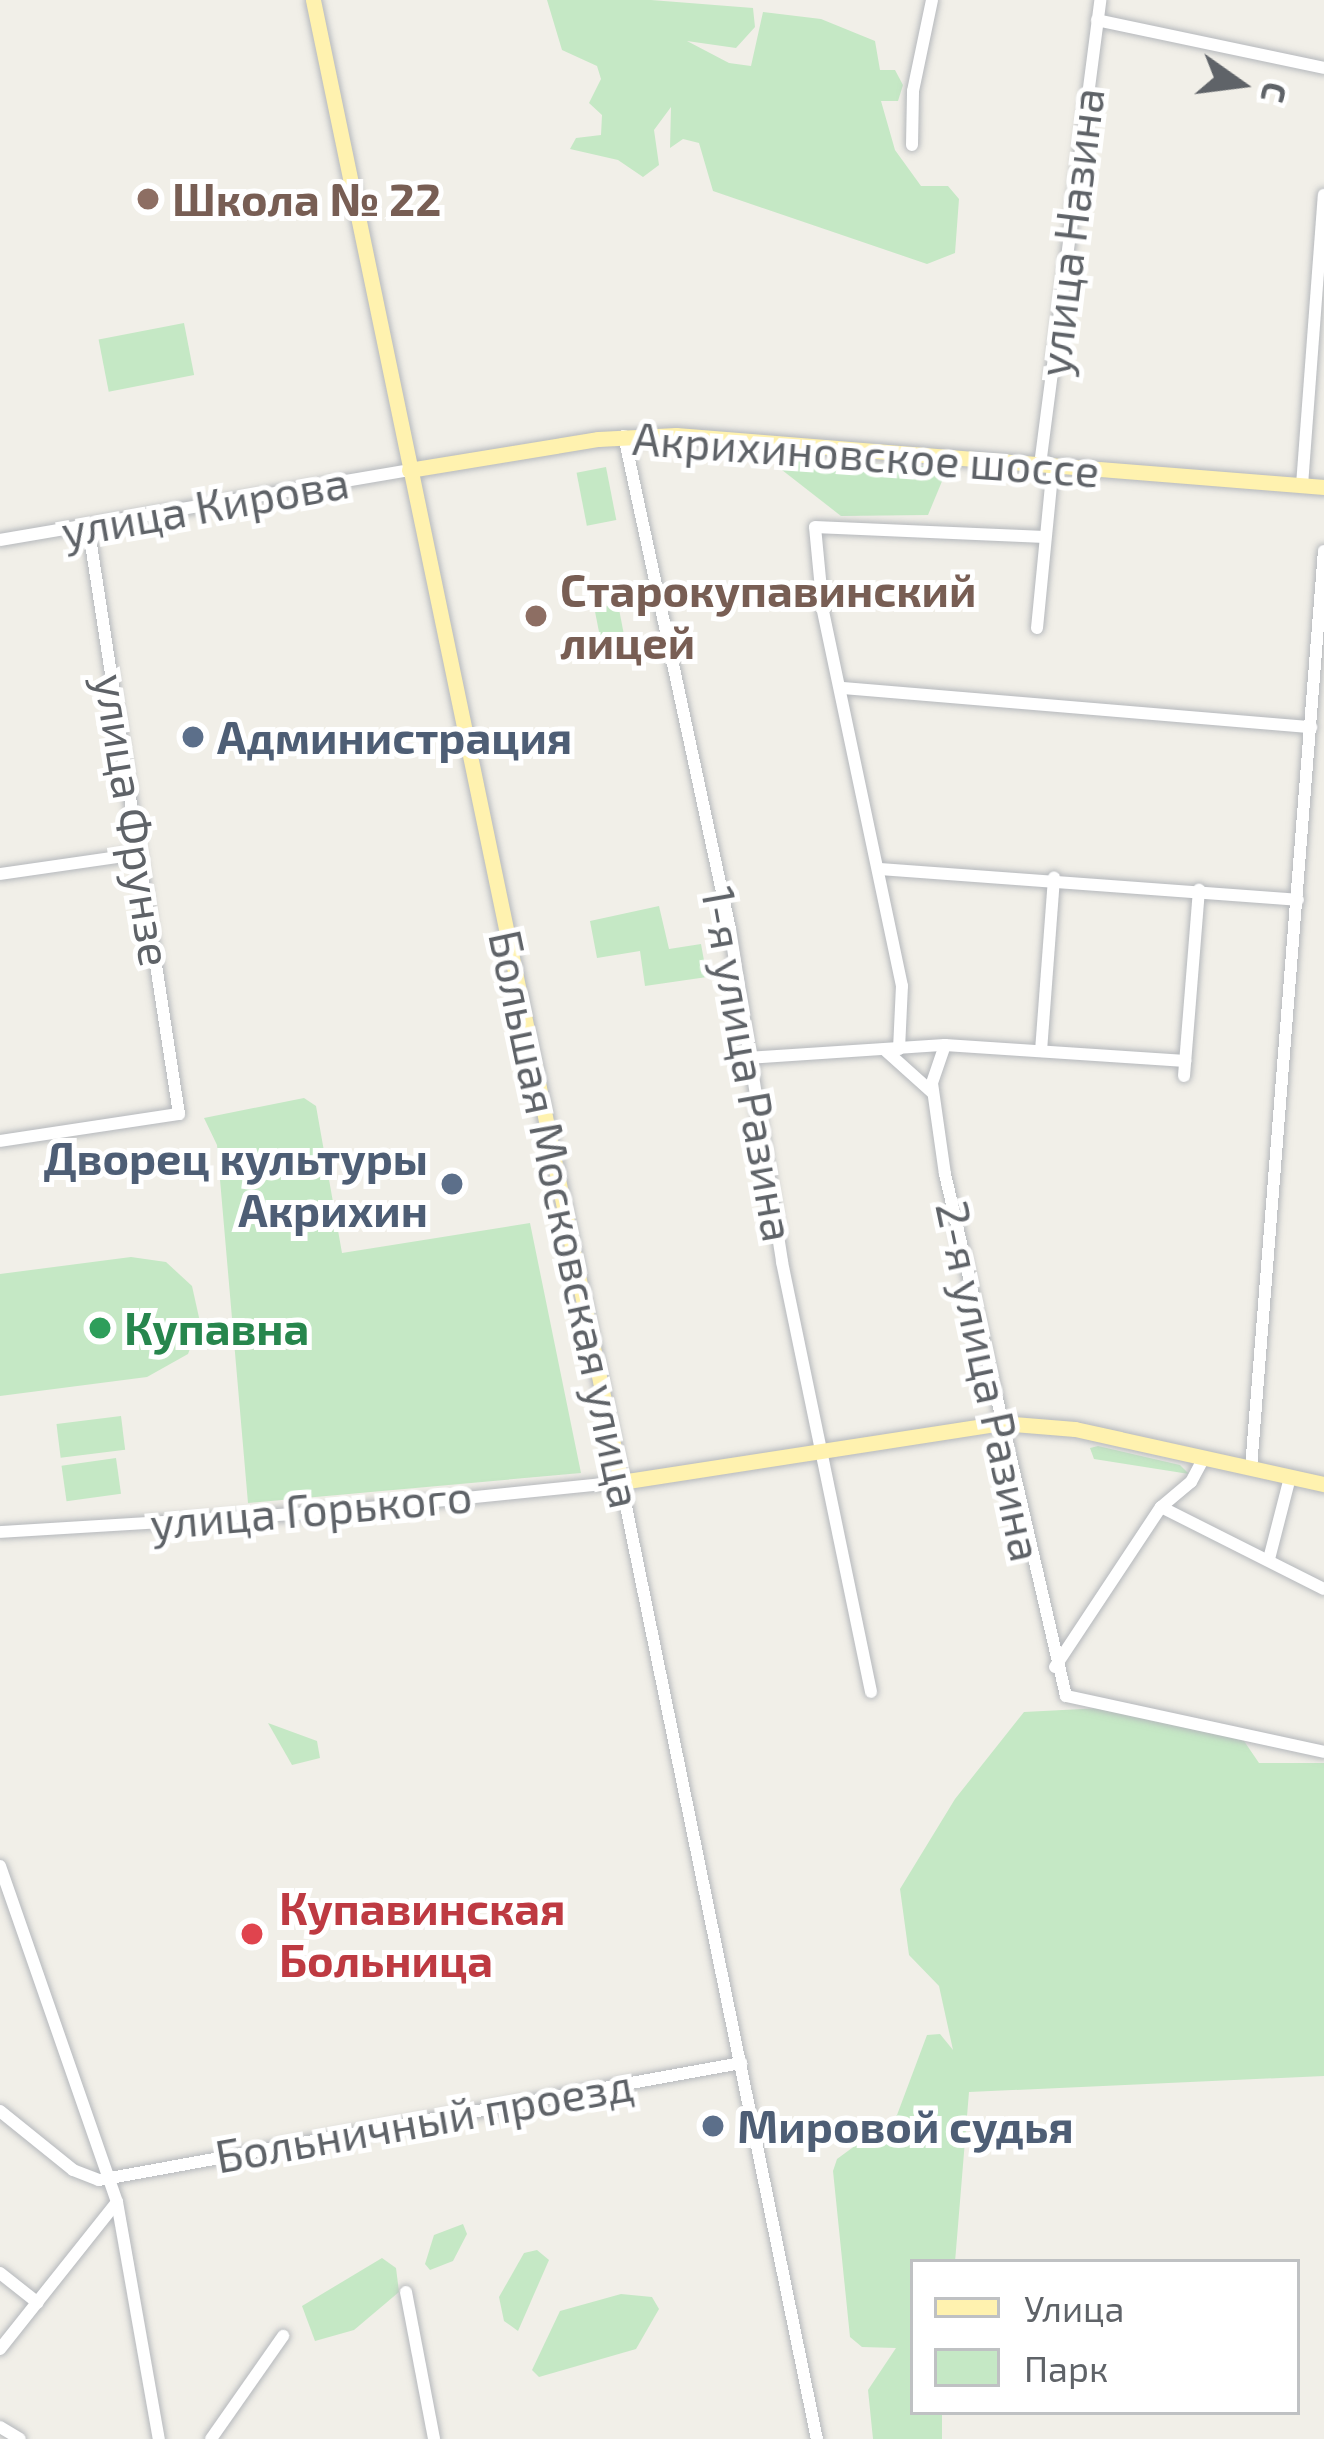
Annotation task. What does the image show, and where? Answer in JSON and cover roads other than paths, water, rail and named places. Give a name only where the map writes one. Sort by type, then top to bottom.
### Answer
[{"type":"main road","name":"Большая Московская улица","points":[[313,0],[621,1482]]},
{"type":"main road","name":"Акрихиновское шоссе","points":[[409,470],[624,436],[1324,487]]},
{"type":"main road","points":[[621,1482],[820,1446],[1001,1423],[1075,1429],[1324,1484]]},
{"type":"street","points":[[912,145],[913,92],[932,0]]},
{"type":"street","name":"улица Назина","points":[[1037,628],[1047,465],[1100,0]]},
{"type":"street","points":[[1097,20],[1324,68]]},
{"type":"street","points":[[1302,485],[1324,195]]},
{"type":"street","name":"1-я улица Разина","points":[[624,436],[730,929],[747,1058],[871,1692]]},
{"type":"street","name":"улица Кирова","points":[[0,540],[409,470]]},
{"type":"street","name":"улица Фрунзе","points":[[0,1142],[179,1114],[88,525]]},
{"type":"street","points":[[892,1049],[902,986],[814,527],[1045,537]]},
{"type":"street","points":[[1251,1468],[1324,551]]},
{"type":"street","points":[[843,688],[1312,727]]},
{"type":"street","points":[[0,874],[139,854]]},
{"type":"street","points":[[879,869],[1054,877],[1298,900]]},
{"type":"street","points":[[1041,1051],[1054,877]]},
{"type":"street","points":[[1184,1076],[1199,890]]},
{"type":"street","points":[[747,1058],[946,1045],[1185,1061]]},
{"type":"street","name":"2-я улица Разина","points":[[946,1045],[933,1093],[1054,1667]]},
{"type":"street","points":[[892,1049],[933,1093]]},
{"type":"street","points":[[1204,1457],[1191,1482],[1161,1508],[1054,1667],[1066,1696],[1078,1702],[1127,1704],[1324,1752]]},
{"type":"street","points":[[1269,1559],[1290,1477]]},
{"type":"street","name":"улица Горького","points":[[0,1532],[328,1512],[621,1482]]},
{"type":"street","name":"Большая Московская улица","points":[[621,1482],[817,2439]]},
{"type":"street","points":[[1161,1508],[1324,1589]]},
{"type":"street","points":[[0,1866],[117,2202],[159,2439]]},
{"type":"street","name":"Больничный проезд","points":[[108,2177],[741,2063]]},
{"type":"street","points":[[0,2111],[73,2170],[90,2180],[108,2177]]},
{"type":"street","points":[[0,2349],[117,2202]]},
{"type":"street","points":[[0,2273],[38,2303]]},
{"type":"street","points":[[406,2291],[434,2439]]},
{"type":"street","points":[[211,2439],[283,2336]]},
{"type":"street","points":[[0,2427],[20,2439]]},
{"type":"place","name":"Школа № 22","points":[[148,199]]},
{"type":"place","name":"Старокупавинский лицей","points":[[536,616]]},
{"type":"place","name":"Администрация","points":[[193,737]]},
{"type":"place","name":"Дворец культуры Акрихин","points":[[452,1184]]},
{"type":"place","name":"Купавна","points":[[100,1328]]},
{"type":"place","name":"Купавинская Больница","points":[[252,1934]]},
{"type":"place","name":"Мировой судья","points":[[713,2126]]}]
